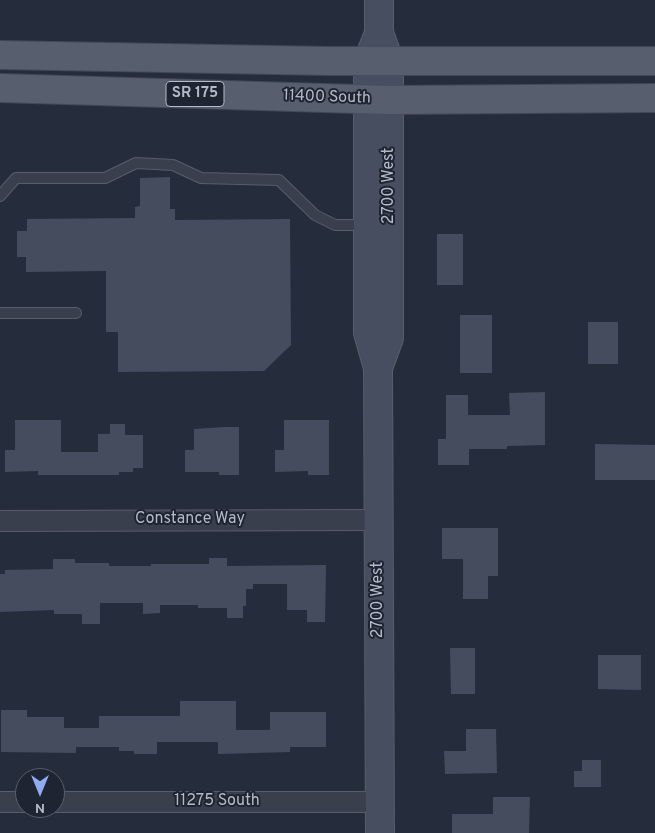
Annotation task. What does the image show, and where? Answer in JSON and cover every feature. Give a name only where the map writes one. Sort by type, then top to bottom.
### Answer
[{"type":"main road","name":"2700 West","points":[[378,368],[390,338],[379,100],[379,0]]},
{"type":"main road","name":"SR 175","points":[[0,54],[378,61],[655,61]]},
{"type":"main road","name":"11400 South","points":[[0,88],[379,100],[655,98]]},
{"type":"main road","name":"2700 West","points":[[379,100],[368,226],[368,333],[378,368],[380,833]]},
{"type":"street","name":"Constance Way","points":[[0,521],[379,520]]},
{"type":"street","points":[[0,802],[15,802]]},
{"type":"street","name":"11275 South","points":[[65,802],[380,802]]},
{"type":"lane","points":[[0,196],[16,178],[105,178],[136,163],[173,165],[201,178],[279,180],[315,215],[334,225],[368,226]]},
{"type":"lane","points":[[0,313],[76,313]]},
{"type":"building","points":[[170,177],[170,209],[175,209],[175,220],[290,219],[291,345],[264,371],[118,372],[118,332],[106,332],[106,271],[26,272],[26,257],[17,257],[17,231],[27,231],[27,219],[135,218],[135,207],[140,206],[140,178]]},
{"type":"building","points":[[437,234],[463,234],[463,285],[437,285]]},
{"type":"building","points":[[460,315],[492,315],[492,373],[460,373]]},
{"type":"building","points":[[588,322],[618,322],[618,364],[588,364]]},
{"type":"building","points":[[545,392],[545,445],[507,446],[507,449],[469,449],[469,465],[438,465],[438,439],[446,439],[446,395],[468,395],[468,415],[510,415],[509,393]]},
{"type":"building","points":[[15,420],[61,420],[61,452],[98,452],[98,434],[110,434],[110,424],[125,424],[125,435],[143,435],[143,468],[133,468],[133,472],[119,472],[119,475],[38,475],[38,471],[5,472],[5,450],[15,450]]},
{"type":"building","points":[[284,420],[329,420],[329,475],[308,475],[308,471],[275,472],[275,450],[284,450]]},
{"type":"building","points":[[239,427],[239,475],[219,475],[219,472],[185,472],[185,450],[194,450],[194,429]]},
{"type":"building","points":[[595,444],[655,445],[655,480],[595,480]]},
{"type":"building","points":[[442,528],[498,528],[498,576],[488,576],[488,599],[463,599],[463,559],[442,559]]},
{"type":"building","points":[[209,558],[227,558],[227,566],[326,565],[325,622],[307,622],[307,610],[287,610],[287,584],[253,584],[253,589],[246,589],[246,606],[243,606],[243,618],[227,618],[227,608],[198,608],[198,605],[160,605],[160,613],[143,614],[143,603],[100,603],[100,624],[82,624],[82,614],[54,614],[54,610],[0,612],[0,574],[5,574],[5,570],[53,569],[53,559],[75,559],[75,563],[109,563],[109,566],[151,566],[151,564],[209,564]]},
{"type":"building","points":[[450,648],[475,648],[475,694],[451,694]]},
{"type":"building","points":[[598,655],[641,655],[641,690],[598,689]]},
{"type":"building","points":[[180,701],[236,701],[236,730],[270,730],[270,712],[326,712],[326,747],[290,747],[290,752],[218,754],[218,742],[157,742],[157,754],[134,754],[134,751],[119,751],[119,747],[76,747],[76,753],[1,752],[1,710],[27,710],[27,717],[64,717],[64,728],[99,728],[99,716],[180,716]]},
{"type":"building","points":[[466,729],[496,729],[497,773],[445,774],[444,751],[466,751]]},
{"type":"building","points":[[582,760],[601,760],[601,787],[574,787],[574,771],[582,771]]},
{"type":"building","points":[[493,797],[530,797],[529,833],[452,833],[452,814],[493,814]]}]
